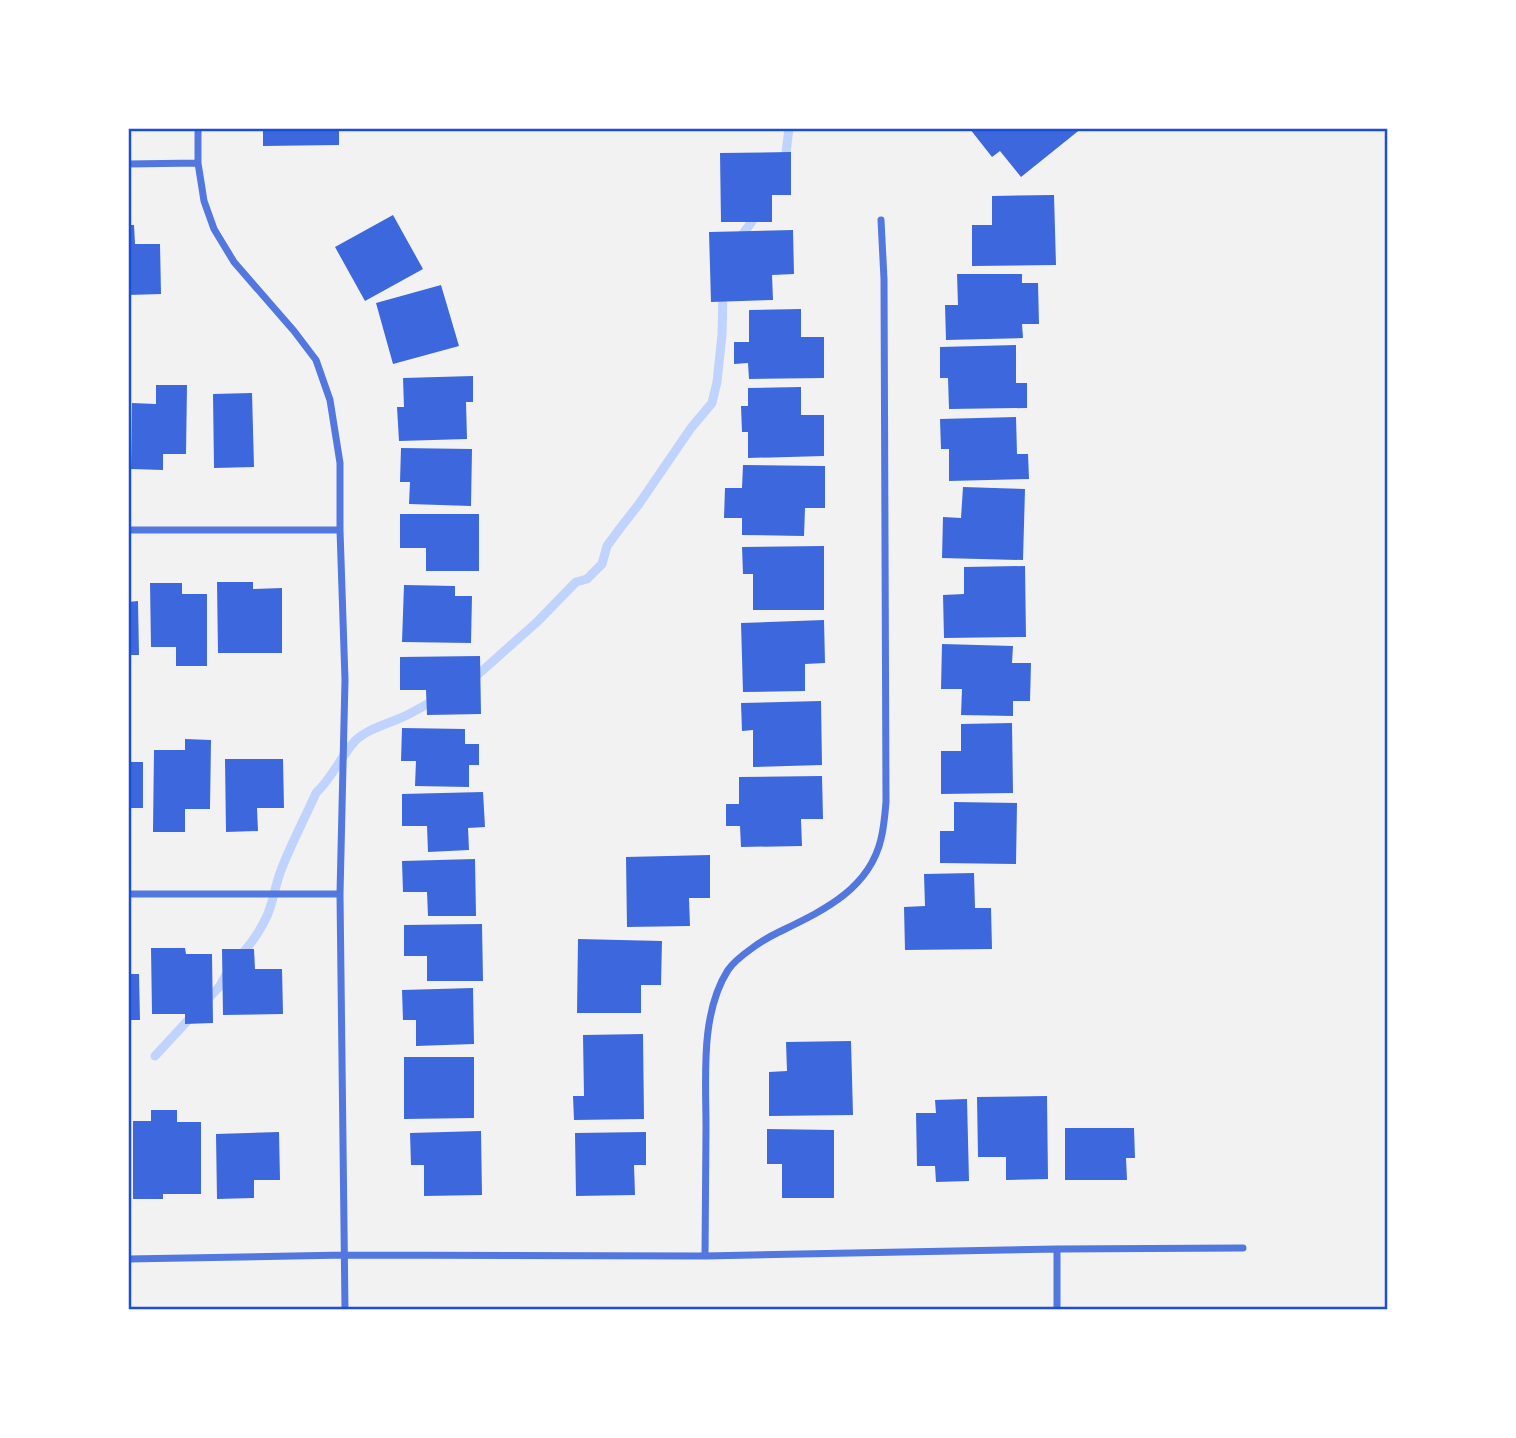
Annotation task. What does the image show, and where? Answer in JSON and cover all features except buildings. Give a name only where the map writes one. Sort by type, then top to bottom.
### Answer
[{"type":"street","points":[[198,128],[198,163],[204,201],[214,229],[234,262],[316,360],[330,400],[340,463],[345,680],[340,894],[345,1310]]},
{"type":"street","points":[[128,164],[198,163]]},
{"type":"street","points":[[705,1256],[706,1063],[710,1014],[716,993],[729,968],[762,940],[829,907],[854,888],[872,864],[881,840],[886,802],[884,292],[881,220]]},
{"type":"street","points":[[128,530],[340,530]]},
{"type":"street","points":[[128,894],[340,894]]},
{"type":"street","points":[[128,1259],[345,1255],[705,1256],[1243,1248]]},
{"type":"street","points":[[1057,1249],[1057,1310]]},
{"type":"waterway","points":[[785,161],[789,128]]},
{"type":"waterway","points":[[740,238],[758,213]]},
{"type":"waterway","points":[[473,679],[537,622],[576,582],[587,579],[602,564],[607,546],[691,428],[712,403],[722,335],[723,291]]},
{"type":"waterway","points":[[240,956],[267,916],[278,878],[316,793],[355,741],[437,699]]},
{"type":"waterway","points":[[206,1001],[220,986],[227,973]]},
{"type":"waterway","points":[[155,1056],[192,1016]]}]
